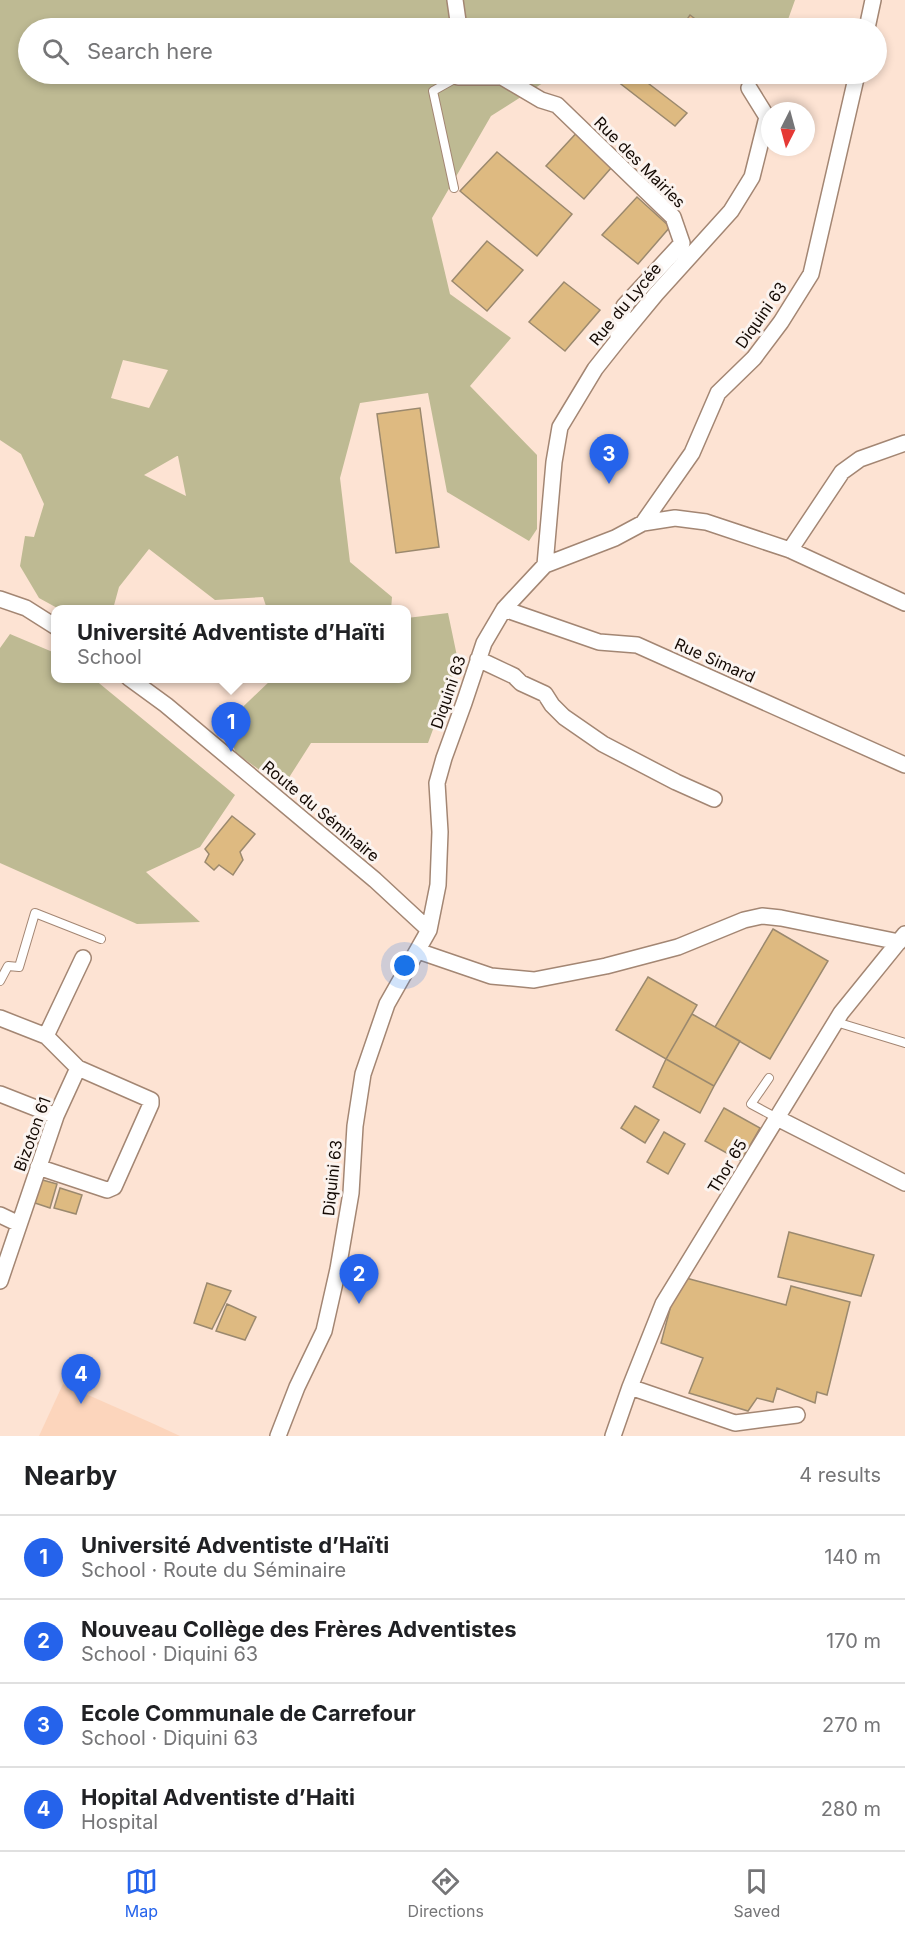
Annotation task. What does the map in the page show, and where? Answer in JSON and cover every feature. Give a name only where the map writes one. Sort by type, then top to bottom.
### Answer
[{"type":"street","points":[[455,0],[458,18]]},
{"type":"street","points":[[869,18],[873,0]]},
{"type":"street","name":"Rue des Mairies","points":[[514,84],[541,100],[557,105],[673,217],[682,243],[624,306],[618,340]]},
{"type":"street","name":"Diquini 63","points":[[278,1436],[297,1387],[324,1331],[338,1269],[351,1193],[355,1126],[363,1074],[387,1004],[429,930],[438,885],[440,832],[437,783],[488,635],[504,609],[544,565],[615,538],[643,523],[692,453],[718,393],[754,358],[781,322],[811,274],[855,84]]},
{"type":"street","name":"Rue du Lycée","points":[[544,565],[554,462],[560,428],[595,369],[656,294],[731,211],[752,177],[767,117],[749,88]]},
{"type":"street","points":[[790,550],[842,472],[860,459],[905,443]]},
{"type":"street","points":[[643,523],[675,518],[706,522],[790,550],[905,603]]},
{"type":"street","points":[[0,599],[26,608],[51,624]]},
{"type":"street","name":"Rue Simard","points":[[504,609],[599,642],[637,645],[905,765]]},
{"type":"street","points":[[478,659],[514,676],[521,683],[544,694],[564,717],[603,744],[714,799]]},
{"type":"street","name":"Route du Séminaire","points":[[136,683],[166,705],[375,879],[429,930]]},
{"type":"street","points":[[418,951],[490,976],[534,980],[606,966],[678,947],[744,920],[762,916],[902,938]]},
{"type":"street","name":"Thor 65","points":[[618,1435],[630,1387],[663,1304],[836,1022],[902,938]]},
{"type":"street","points":[[46,1036],[83,958]]},
{"type":"street","points":[[0,1018],[46,1036],[78,1068],[151,1100],[114,1187],[110,1190],[38,1167]]},
{"type":"street","name":"Bizoton 61","points":[[0,1281],[56,1116],[78,1068]]},
{"type":"street","points":[[0,1094],[56,1116]]},
{"type":"street","points":[[777,1118],[905,1183]]},
{"type":"street","points":[[0,1215],[19,1224]]},
{"type":"street","points":[[630,1387],[735,1423],[797,1415]]},
{"type":"lane","points":[[444,84],[433,91],[454,188]]},
{"type":"lane","points":[[0,981],[8,966],[19,967],[35,913],[101,939]]},
{"type":"lane","points":[[836,1022],[905,1043]]},
{"type":"lane","points":[[769,1078],[751,1104],[777,1118]]},
{"type":"shaded area","points":[[0,0],[795,0],[789,18],[18,18],[18,84],[541,84],[491,116],[432,218],[450,294],[511,338],[470,386],[537,455],[537,529],[529,541],[447,492],[428,393],[360,403],[340,478],[350,562],[392,597],[391,605],[266,605],[263,597],[215,600],[149,549],[119,587],[114,605],[52,605],[39,598],[20,566],[25,536],[34,537],[44,504],[21,454],[0,440]],"holes":[[[123,360],[168,370],[149,408],[111,398]],[[178,456],[186,496],[144,475]]]},
{"type":"shaded area","points":[[448,613],[458,661],[428,743],[311,743],[283,787],[236,753],[224,725],[268,683],[411,683],[411,618]]},
{"type":"shaded area","points":[[10,634],[51,651],[51,683],[99,683],[235,795],[200,847],[146,872],[200,922],[137,924],[0,863],[0,648]]},
{"type":"shaded area","points":[[63,1384],[154,1424],[180,1436],[39,1436]]},
{"type":"building","points":[[621,84],[649,84],[687,113],[675,126]]},
{"type":"building","points":[[581,128],[618,160],[584,199],[546,166]]},
{"type":"building","points":[[497,152],[572,214],[537,256],[460,191]]},
{"type":"building","points":[[637,197],[670,227],[638,264],[602,235]]},
{"type":"building","points":[[487,241],[523,270],[487,311],[452,281]]},
{"type":"building","points":[[564,282],[600,310],[565,351],[529,322]]},
{"type":"building","points":[[420,408],[439,547],[396,553],[377,414]]},
{"type":"building","points":[[232,816],[255,834],[240,852],[243,860],[233,875],[219,865],[214,870],[205,862],[209,854],[205,849]]},
{"type":"building","points":[[773,929],[828,961],[770,1059],[715,1027]]},
{"type":"building","points":[[648,977],[697,1005],[666,1059],[616,1030]]},
{"type":"building","points":[[692,1014],[740,1041],[714,1086],[666,1059]]},
{"type":"building","points":[[666,1059],[714,1086],[700,1113],[653,1087]]},
{"type":"building","points":[[635,1106],[659,1120],[645,1143],[621,1128]]},
{"type":"building","points":[[724,1108],[760,1128],[741,1161],[705,1141]]},
{"type":"building","points":[[664,1132],[685,1144],[668,1174],[647,1162]]},
{"type":"building","points":[[39,1179],[57,1184],[50,1208],[32,1202]]},
{"type":"building","points":[[60,1188],[82,1195],[76,1214],[54,1208]]},
{"type":"building","points":[[789,1232],[874,1255],[861,1296],[778,1277]]},
{"type":"building","points":[[686,1278],[786,1305],[791,1286],[850,1302],[827,1395],[817,1392],[815,1403],[777,1388],[773,1402],[757,1398],[748,1411],[689,1393],[703,1358],[661,1343],[671,1305]]},
{"type":"building","points":[[207,1283],[231,1291],[212,1329],[194,1323]]},
{"type":"building","points":[[227,1304],[256,1317],[245,1340],[216,1331]]},
{"type":"place","name":"Ecole Communale de Carrefour","points":[[609,484]]},
{"type":"place","name":"Université Adventiste d’Haïti","points":[[231,752]]},
{"type":"place","name":"Nouveau Collège des Frères Adventistes","points":[[359,1304]]},
{"type":"place","name":"Hopital Adventiste d’Haiti","points":[[81,1404]]}]
